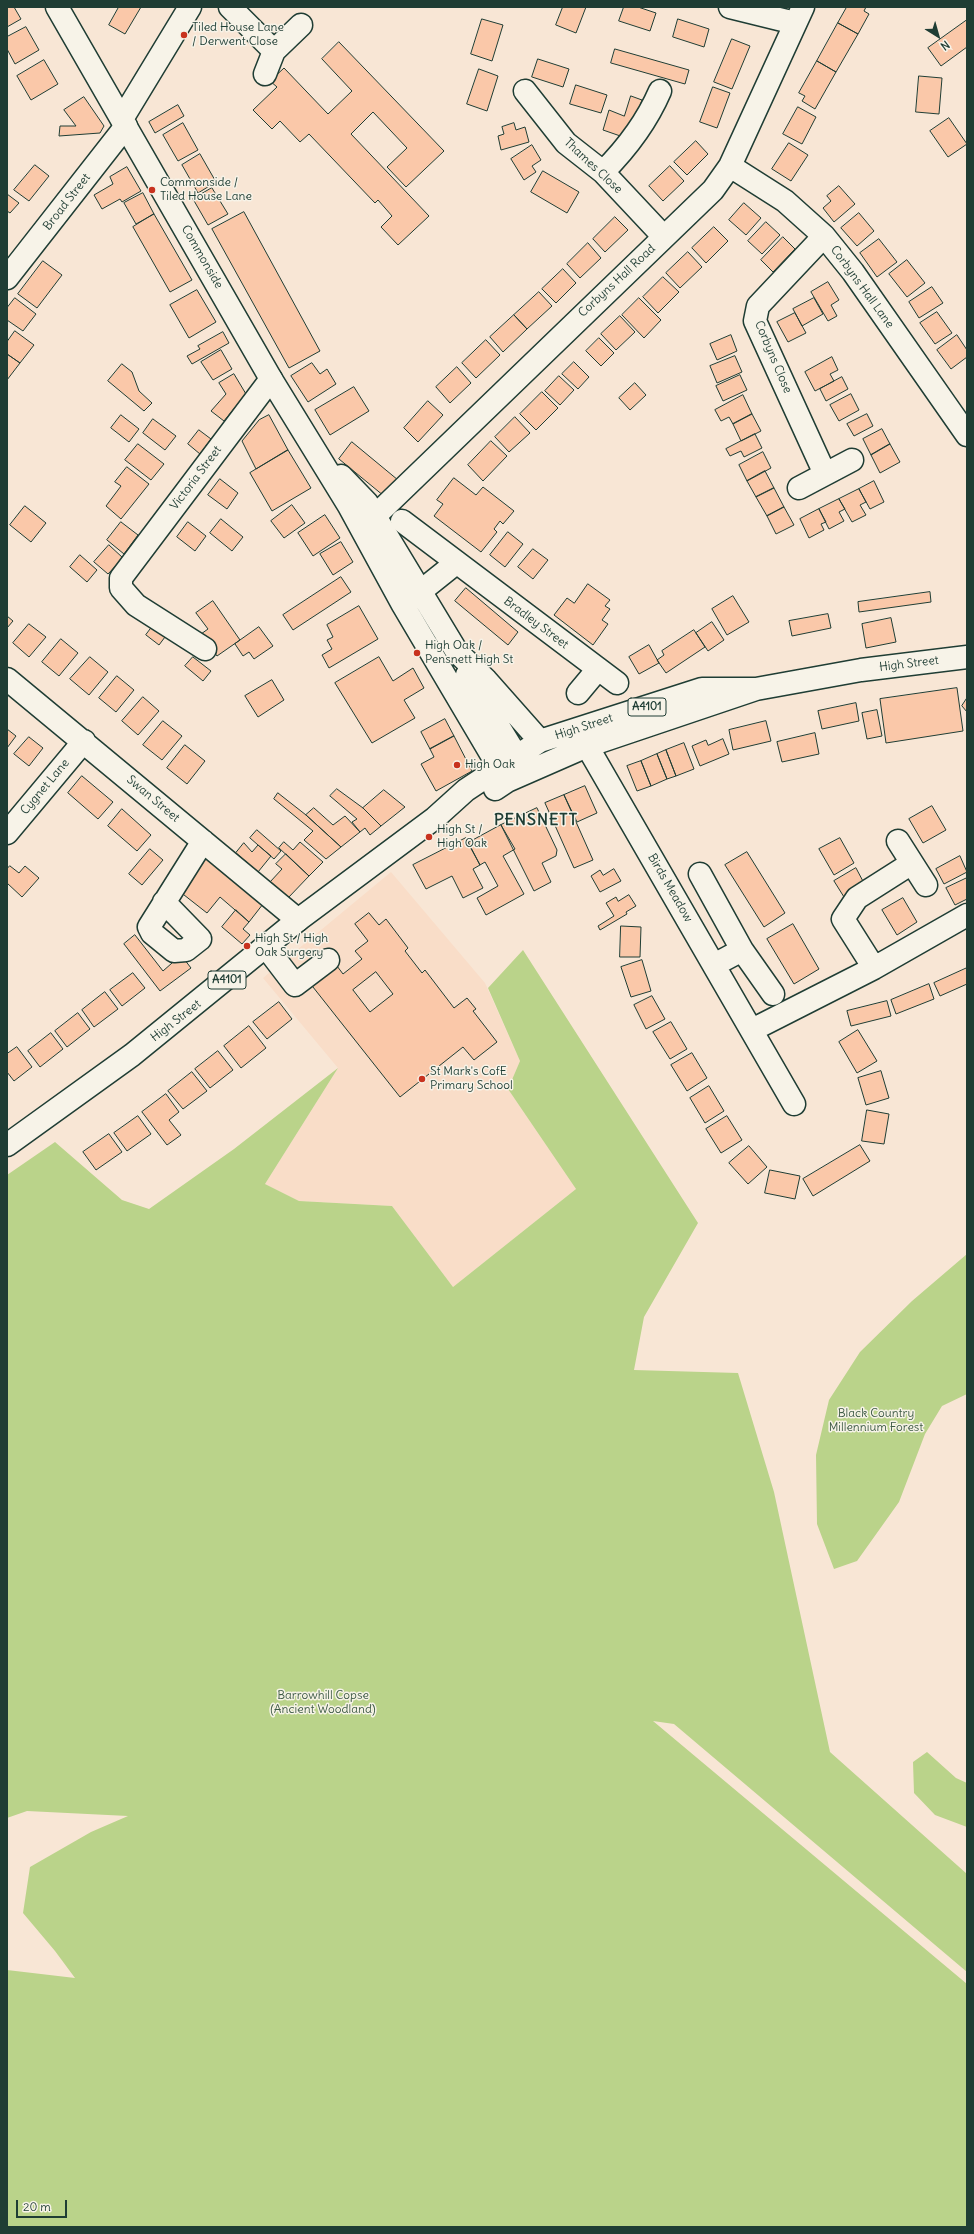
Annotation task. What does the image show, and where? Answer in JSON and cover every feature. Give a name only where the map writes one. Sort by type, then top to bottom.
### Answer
[{"type":"street","name":"Commonside","points":[[57,7],[271,379],[349,506],[367,521]]},
{"type":"street","name":"Broad Street","points":[[7,278],[124,122],[190,7]]},
{"type":"street","points":[[230,7],[274,51]]},
{"type":"street","points":[[730,7],[799,15]]},
{"type":"street","name":"Corbyns Hall Road","points":[[367,521],[713,190],[730,166],[799,15]]},
{"type":"street","points":[[265,74],[274,51],[301,25]]},
{"type":"street","name":"Thames Close","points":[[525,91],[566,143],[603,172],[664,237]]},
{"type":"street","points":[[603,172],[627,145],[650,110],[660,91]]},
{"type":"street","name":"Corbyns Hall Lane","points":[[730,166],[785,201],[824,236],[853,272],[967,435]]},
{"type":"street","name":"Corbyns Close","points":[[824,236],[758,306],[755,321],[825,474]]},
{"type":"street","name":"Victoria Street","points":[[205,649],[136,605],[121,588],[121,578],[271,379]]},
{"type":"street","points":[[314,447],[367,503],[367,521],[402,605],[510,770]]},
{"type":"street","points":[[799,488],[852,460]]},
{"type":"street","points":[[367,521],[421,592],[457,652],[486,680],[540,741]]},
{"type":"street","name":"Bradley Street","points":[[402,521],[617,683]]},
{"type":"street","points":[[402,605],[421,592],[456,563]]},
{"type":"street","points":[[457,652],[460,665],[510,770]]},
{"type":"street","name":"High Street","points":[[510,770],[587,746],[756,689],[861,670],[967,657]]},
{"type":"street","points":[[578,693],[598,669]]},
{"type":"street","name":"Swan Street","points":[[7,679],[84,741],[298,920]]},
{"type":"street","name":"High Street","points":[[12,1142],[132,1055],[298,920],[435,818],[466,806],[510,770],[540,741],[702,689],[756,689]]},
{"type":"street","name":"Cygnet Lane","points":[[7,833],[84,741]]},
{"type":"street","name":"Birds Meadow","points":[[587,746],[794,1104]]},
{"type":"street","points":[[164,902],[204,841]]},
{"type":"street","points":[[898,841],[926,884]]},
{"type":"street","points":[[874,968],[843,919],[857,898],[912,864]]},
{"type":"street","points":[[700,874],[742,950],[774,994]]},
{"type":"street","points":[[752,1030],[874,968],[967,915]]},
{"type":"street","points":[[266,947],[296,985],[328,960]]},
{"type":"street","points":[[714,965],[742,950]]},
{"type":"shaded area","name":"St Mark's CofE Primary School","points":[[391,872],[485,983],[520,1061],[508,1089],[576,1189],[453,1287],[392,1206],[299,1201],[265,1184],[338,1068],[263,978]]},
{"type":"green space","name":"Barrowhill Copse (Ancient Woodland)","points":[[523,950],[698,1223],[644,1317],[634,1370],[738,1373],[774,1492],[830,1752],[967,1874],[967,1972],[674,1724],[653,1721],[967,1984],[967,2227],[7,2227],[7,1970],[75,1978],[55,1951],[23,1913],[30,1867],[91,1832],[128,1816],[27,1811],[7,1818],[7,1175],[55,1142],[122,1200],[149,1209],[234,1149],[338,1068],[265,1184],[299,1201],[392,1206],[453,1287],[576,1189],[508,1089],[520,1061],[488,988]]},
{"type":"green space","name":"Black Country Millennium Forest","points":[[967,1254],[967,1394],[942,1406],[925,1434],[899,1502],[857,1561],[834,1569],[817,1524],[816,1455],[829,1400],[860,1352],[912,1301]]},
{"type":"green space","points":[[927,1752],[956,1778],[967,1783],[967,1827],[935,1815],[914,1793],[913,1762]]},
{"type":"building","points":[[7,7],[14,7],[21,19],[7,27]]},
{"type":"building","points":[[119,7],[141,7],[125,34],[109,25]]},
{"type":"building","points":[[563,7],[586,7],[576,33],[556,25]]},
{"type":"building","points":[[624,7],[638,7],[656,13],[650,31],[619,21]]},
{"type":"building","points":[[847,7],[866,7],[864,11],[869,14],[858,34],[838,23]]},
{"type":"building","points":[[482,19],[503,25],[492,61],[471,54]]},
{"type":"building","points":[[678,19],[709,29],[704,47],[673,37]]},
{"type":"building","points":[[967,20],[967,47],[941,66],[928,48]]},
{"type":"building","points":[[838,23],[858,34],[836,72],[817,61]]},
{"type":"building","points":[[26,27],[39,50],[15,64],[7,49],[7,37]]},
{"type":"building","points":[[732,39],[750,46],[732,89],[714,82]]},
{"type":"building","points":[[339,42],[444,151],[406,187],[387,167],[407,148],[373,112],[351,134],[429,216],[398,245],[381,227],[392,216],[378,200],[375,203],[309,134],[300,142],[280,121],[272,129],[253,110],[277,87],[270,81],[284,68],[328,114],[352,91],[322,59]]},
{"type":"building","points":[[615,49],[689,70],[685,84],[611,63]]},
{"type":"building","points":[[538,59],[569,69],[563,87],[532,77]]},
{"type":"building","points":[[44,60],[58,84],[31,100],[17,76]]},
{"type":"building","points":[[817,61],[836,72],[815,109],[802,101],[805,96],[799,93]]},
{"type":"building","points":[[479,69],[498,76],[487,111],[467,104]]},
{"type":"building","points":[[919,76],[942,78],[939,114],[916,112]]},
{"type":"building","points":[[576,85],[607,95],[601,113],[570,104]]},
{"type":"building","points":[[713,87],[730,93],[717,128],[700,122]]},
{"type":"building","points":[[631,96],[642,100],[629,139],[603,130],[609,110],[624,116]]},
{"type":"building","points":[[84,97],[104,126],[100,133],[59,136],[60,126],[76,126],[64,110]]},
{"type":"building","points":[[178,105],[184,116],[155,133],[149,122]]},
{"type":"building","points":[[798,107],[816,117],[802,144],[783,134]]},
{"type":"building","points":[[949,118],[967,144],[948,157],[930,131]]},
{"type":"building","points":[[183,123],[198,150],[178,161],[163,135]]},
{"type":"building","points":[[514,123],[516,130],[525,127],[529,142],[501,150],[498,136],[504,134],[502,127]]},
{"type":"building","points":[[696,141],[708,154],[687,175],[674,162]]},
{"type":"building","points":[[789,143],[808,155],[791,181],[772,169]]},
{"type":"building","points":[[532,145],[541,160],[532,166],[536,172],[524,180],[511,159]]},
{"type":"building","points":[[200,154],[216,182],[198,193],[182,165]]},
{"type":"building","points":[[35,165],[49,176],[29,201],[14,190]]},
{"type":"building","points":[[670,166],[684,181],[663,201],[649,186]]},
{"type":"building","points":[[127,167],[141,191],[122,202],[120,199],[102,209],[94,195],[113,184],[110,177]]},
{"type":"building","points":[[543,171],[579,192],[567,213],[531,192]]},
{"type":"building","points":[[839,186],[855,204],[834,222],[823,208],[831,201],[827,196]]},
{"type":"building","points":[[212,188],[228,214],[208,225],[193,199]]},
{"type":"building","points":[[143,193],[154,214],[136,224],[124,203]]},
{"type":"building","points":[[7,194],[19,203],[10,213],[7,211]]},
{"type":"building","points":[[744,203],[761,218],[746,235],[729,220]]},
{"type":"building","points":[[244,212],[320,351],[289,368],[212,229]]},
{"type":"building","points":[[859,213],[874,231],[857,246],[841,228]]},
{"type":"building","points":[[154,214],[192,280],[170,292],[133,227]]},
{"type":"building","points":[[615,217],[628,230],[605,252],[593,239]]},
{"type":"building","points":[[766,222],[780,235],[762,254],[748,241]]},
{"type":"building","points":[[714,227],[728,241],[706,263],[692,248]]},
{"type":"building","points":[[783,237],[795,249],[773,272],[761,260]]},
{"type":"building","points":[[879,239],[897,262],[877,277],[860,253]]},
{"type":"building","points":[[588,243],[601,258],[580,278],[567,264]]},
{"type":"building","points":[[688,252],[702,267],[680,288],[666,273]]},
{"type":"building","points":[[907,260],[925,283],[907,297],[889,274]]},
{"type":"building","points":[[43,261],[62,275],[37,308],[18,294]]},
{"type":"building","points":[[563,269],[576,283],[556,303],[542,289]]},
{"type":"building","points":[[663,277],[679,292],[658,313],[643,297]]},
{"type":"building","points":[[828,282],[839,300],[831,305],[837,316],[828,321],[811,292]]},
{"type":"building","points":[[932,287],[943,303],[919,318],[909,302]]},
{"type":"building","points":[[197,290],[216,322],[189,338],[170,305]]},
{"type":"building","points":[[539,292],[552,306],[527,329],[514,315]]},
{"type":"building","points":[[15,298],[36,314],[23,331],[7,320],[7,308]]},
{"type":"building","points":[[639,298],[661,320],[644,338],[622,315]]},
{"type":"building","points":[[814,298],[823,314],[802,326],[793,309]]},
{"type":"building","points":[[937,312],[952,333],[935,344],[920,323]]},
{"type":"building","points":[[795,313],[806,333],[788,342],[777,322]]},
{"type":"building","points":[[514,315],[527,329],[503,352],[490,337]]},
{"type":"building","points":[[620,316],[635,332],[616,350],[601,334]]},
{"type":"building","points":[[15,331],[34,345],[20,363],[7,354],[7,342]]},
{"type":"building","points":[[223,332],[229,343],[192,364],[187,356],[200,349],[198,346]]},
{"type":"building","points":[[731,335],[737,351],[717,360],[710,344]]},
{"type":"building","points":[[957,335],[967,350],[967,357],[951,369],[937,350]]},
{"type":"building","points":[[599,338],[614,353],[601,366],[586,351]]},
{"type":"building","points":[[486,340],[500,355],[476,378],[462,363]]},
{"type":"building","points":[[221,350],[232,369],[213,380],[201,362]]},
{"type":"building","points":[[7,354],[20,363],[7,380]]},
{"type":"building","points":[[735,356],[742,372],[717,383],[710,366]]},
{"type":"building","points":[[832,357],[838,370],[830,374],[834,381],[815,391],[805,372]]},
{"type":"building","points":[[574,362],[589,377],[578,389],[562,374]]},
{"type":"building","points":[[312,363],[320,374],[327,369],[336,384],[308,402],[291,376]]},
{"type":"building","points":[[122,364],[132,372],[139,391],[152,403],[144,411],[108,381]]},
{"type":"building","points":[[457,367],[471,383],[450,403],[436,387]]},
{"type":"building","points":[[234,374],[246,394],[224,421],[211,411],[226,394],[219,383]]},
{"type":"building","points":[[740,375],[747,390],[723,401],[716,386]]},
{"type":"building","points":[[559,376],[574,390],[560,405],[545,391]]},
{"type":"building","points":[[842,377],[848,389],[826,401],[820,389]]},
{"type":"building","points":[[635,383],[646,395],[630,410],[619,398]]},
{"type":"building","points":[[354,387],[369,411],[330,435],[315,410]]},
{"type":"building","points":[[542,392],[558,408],[536,430],[520,414]]},
{"type":"building","points":[[851,394],[859,410],[839,421],[830,405]]},
{"type":"building","points":[[743,395],[752,414],[733,424],[729,417],[721,421],[715,410]]},
{"type":"building","points":[[428,401],[443,415],[418,442],[404,428]]},
{"type":"building","points":[[752,414],[761,431],[741,441],[733,424]]},
{"type":"building","points":[[867,414],[873,426],[854,436],[847,424]]},
{"type":"building","points":[[121,415],[139,429],[129,442],[111,428]]},
{"type":"building","points":[[269,415],[288,450],[256,469],[242,441],[259,420]]},
{"type":"building","points":[[515,417],[530,433],[509,452],[495,437]]},
{"type":"building","points":[[153,419],[176,436],[165,450],[143,433]]},
{"type":"building","points":[[882,429],[890,444],[871,455],[863,439]]},
{"type":"building","points":[[199,430],[211,439],[200,454],[188,444]]},
{"type":"building","points":[[755,434],[762,448],[744,457],[741,451],[730,456],[726,449]]},
{"type":"building","points":[[491,441],[507,456],[483,481],[468,465]]},
{"type":"building","points":[[352,442],[398,480],[384,496],[339,459]]},
{"type":"building","points":[[138,444],[164,464],[151,480],[125,460]]},
{"type":"building","points":[[890,444],[900,462],[880,473],[871,455]]},
{"type":"building","points":[[288,450],[311,488],[272,511],[250,473]]},
{"type":"building","points":[[763,452],[771,468],[747,481],[739,465]]},
{"type":"building","points":[[127,467],[149,484],[121,519],[106,506],[121,486],[115,482]]},
{"type":"building","points":[[765,471],[774,488],[756,497],[747,481]]},
{"type":"building","points":[[454,478],[476,495],[483,487],[514,511],[503,524],[500,521],[494,529],[497,532],[481,552],[434,516],[443,504],[437,500]]},
{"type":"building","points":[[220,479],[238,493],[227,509],[208,495]]},
{"type":"building","points":[[874,481],[884,502],[870,509],[859,489]]},
{"type":"building","points":[[774,488],[784,507],[767,516],[756,497]]},
{"type":"building","points":[[859,489],[866,502],[860,505],[866,515],[852,522],[839,499]]},
{"type":"building","points":[[839,499],[845,509],[839,512],[844,521],[829,529],[819,509]]},
{"type":"building","points":[[292,505],[305,523],[284,538],[271,521]]},
{"type":"building","points":[[25,506],[46,523],[31,542],[10,525]]},
{"type":"building","points":[[784,507],[794,525],[776,534],[767,516]]},
{"type":"building","points":[[819,509],[826,522],[821,524],[824,530],[809,538],[800,519]]},
{"type":"building","points":[[325,515],[340,538],[313,556],[298,533]]},
{"type":"building","points":[[221,519],[243,537],[232,551],[210,533]]},
{"type":"building","points":[[121,522],[138,535],[124,554],[107,540]]},
{"type":"building","points":[[188,522],[206,536],[195,551],[177,537]]},
{"type":"building","points":[[508,532],[523,544],[505,567],[490,555]]},
{"type":"building","points":[[341,542],[353,562],[333,575],[320,554]]},
{"type":"building","points":[[109,545],[123,558],[108,574],[94,562]]},
{"type":"building","points":[[533,549],[548,560],[533,579],[518,567]]},
{"type":"building","points":[[80,555],[97,570],[87,582],[70,567]]},
{"type":"building","points":[[341,577],[351,592],[293,630],[283,615]]},
{"type":"building","points":[[588,584],[610,600],[605,606],[610,609],[602,620],[608,624],[593,645],[554,615],[567,598],[574,603]]},
{"type":"building","points":[[466,588],[518,632],[508,645],[455,601]]},
{"type":"building","points":[[930,592],[931,602],[859,612],[858,602]]},
{"type":"building","points":[[733,596],[749,622],[727,635],[712,609]]},
{"type":"building","points":[[213,601],[240,640],[217,656],[201,634],[208,629],[196,613]]},
{"type":"building","points":[[359,606],[378,639],[329,668],[322,655],[332,649],[327,640],[333,637],[327,625]]},
{"type":"building","points":[[828,614],[831,628],[792,636],[789,621]]},
{"type":"building","points":[[7,616],[13,621],[7,628]]},
{"type":"building","points":[[891,618],[896,642],[866,648],[862,624]]},
{"type":"building","points":[[712,622],[724,640],[708,651],[696,633]]},
{"type":"building","points":[[155,623],[168,633],[159,645],[146,635]]},
{"type":"building","points":[[29,624],[46,637],[29,657],[13,643]]},
{"type":"building","points":[[259,627],[273,646],[254,659],[249,652],[243,656],[235,644]]},
{"type":"building","points":[[694,630],[705,647],[666,673],[657,660],[664,655],[662,651]]},
{"type":"building","points":[[61,639],[78,653],[59,676],[42,662]]},
{"type":"building","points":[[649,645],[659,663],[639,674],[629,657]]},
{"type":"building","points":[[90,657],[108,672],[89,695],[70,679]]},
{"type":"building","points":[[193,657],[211,671],[203,681],[185,666]]},
{"type":"building","points":[[379,657],[393,681],[413,668],[424,688],[404,700],[415,718],[372,743],[335,683]]},
{"type":"building","points":[[117,676],[134,690],[116,712],[99,698]]},
{"type":"building","points":[[272,680],[284,700],[258,717],[245,696]]},
{"type":"building","points":[[957,688],[963,731],[886,743],[880,699]]},
{"type":"building","points":[[143,697],[159,711],[138,735],[122,721]]},
{"type":"building","points":[[967,698],[967,712],[962,706]]},
{"type":"building","points":[[856,703],[859,721],[822,729],[818,711]]},
{"type":"building","points":[[877,710],[882,736],[867,739],[862,713]]},
{"type":"building","points":[[445,719],[454,736],[430,749],[421,732]]},
{"type":"building","points":[[163,721],[182,736],[162,760],[143,745]]},
{"type":"building","points":[[766,721],[771,741],[733,750],[729,730]]},
{"type":"building","points":[[7,729],[16,736],[7,748]]},
{"type":"building","points":[[815,733],[819,754],[782,762],[777,742]]},
{"type":"building","points":[[454,736],[472,771],[436,791],[421,764],[434,757],[430,749]]},
{"type":"building","points":[[29,737],[43,748],[29,766],[14,754]]},
{"type":"building","points":[[723,739],[729,754],[700,766],[692,746],[706,740],[708,745]]},
{"type":"building","points":[[684,743],[694,769],[676,776],[666,750]]},
{"type":"building","points":[[185,745],[205,761],[187,784],[167,768]]},
{"type":"building","points":[[666,750],[676,776],[667,779],[657,754]]},
{"type":"building","points":[[657,754],[667,779],[651,786],[641,761]]},
{"type":"building","points":[[641,761],[651,786],[637,791],[627,766]]},
{"type":"building","points":[[82,776],[113,802],[98,819],[68,793]]},
{"type":"building","points":[[585,786],[597,813],[577,822],[564,795]]},
{"type":"building","points":[[337,789],[363,808],[381,826],[370,835],[365,828],[360,832],[352,822],[357,819],[330,796]]},
{"type":"building","points":[[384,790],[405,807],[381,826],[363,808]]},
{"type":"building","points":[[278,793],[306,815],[341,847],[326,859],[304,840],[313,831],[274,799]]},
{"type":"building","points":[[564,795],[593,860],[574,868],[545,803]]},
{"type":"building","points":[[932,806],[946,830],[923,843],[909,819]]},
{"type":"building","points":[[314,808],[333,825],[345,816],[360,832],[341,847],[306,815]]},
{"type":"building","points":[[537,808],[557,850],[556,856],[542,863],[551,882],[534,891],[501,825]]},
{"type":"building","points":[[122,809],[151,835],[137,851],[108,826]]},
{"type":"building","points":[[501,825],[515,849],[503,856],[524,894],[486,915],[477,898],[498,886],[485,862],[480,865],[468,843]]},
{"type":"building","points":[[257,830],[281,851],[274,859],[250,838]]},
{"type":"building","points":[[466,838],[480,865],[473,869],[483,888],[463,898],[452,876],[426,889],[413,865]]},
{"type":"building","points":[[840,838],[854,863],[834,875],[819,849]]},
{"type":"building","points":[[284,842],[293,850],[300,842],[323,862],[309,876],[279,848]]},
{"type":"building","points":[[244,843],[252,852],[258,845],[271,856],[258,872],[236,853]]},
{"type":"building","points":[[150,849],[163,860],[142,885],[129,874]]},
{"type":"building","points":[[747,852],[785,913],[764,927],[725,865]]},
{"type":"building","points":[[204,854],[263,904],[249,922],[220,897],[207,913],[179,891]]},
{"type":"building","points":[[286,854],[309,876],[288,898],[270,882],[282,869],[276,864]]},
{"type":"building","points":[[960,856],[967,872],[944,884],[936,869]]},
{"type":"building","points":[[10,866],[19,873],[25,866],[39,878],[22,897],[7,883],[7,869]]},
{"type":"building","points":[[856,868],[865,885],[844,897],[834,881]]},
{"type":"building","points":[[614,869],[621,881],[600,892],[591,876],[600,870],[603,875]]},
{"type":"building","points":[[967,878],[967,899],[955,905],[946,888]]},
{"type":"building","points":[[629,895],[636,906],[626,912],[627,914],[600,930],[598,926],[614,916],[606,903],[616,897],[618,901]]},
{"type":"building","points":[[903,898],[917,922],[897,935],[882,910]]},
{"type":"building","points":[[236,910],[249,922],[243,929],[250,935],[242,944],[222,927]]},
{"type":"building","points":[[369,913],[379,925],[386,919],[408,948],[405,951],[422,973],[425,970],[454,1008],[467,998],[476,1009],[473,1011],[497,1042],[474,1060],[463,1047],[400,1097],[309,982],[334,962],[343,974],[362,959],[355,951],[368,941],[355,924]],"holes":[[[376,972],[393,994],[370,1012],[353,990]]]},
{"type":"building","points":[[793,924],[819,969],[794,984],[767,939]]},
{"type":"building","points":[[621,926],[641,927],[640,957],[620,957]]},
{"type":"building","points":[[135,935],[163,971],[181,955],[191,968],[160,991],[124,944]]},
{"type":"building","points":[[642,960],[651,991],[631,997],[621,967]]},
{"type":"building","points":[[967,968],[967,984],[940,996],[934,983]]},
{"type":"building","points":[[133,973],[145,988],[122,1006],[110,990]]},
{"type":"building","points":[[929,984],[934,999],[896,1014],[891,1000]]},
{"type":"building","points":[[105,992],[118,1009],[94,1027],[82,1010]]},
{"type":"building","points":[[652,996],[665,1019],[646,1029],[634,1005]]},
{"type":"building","points":[[887,1001],[891,1016],[851,1026],[847,1011]]},
{"type":"building","points":[[279,1002],[292,1019],[267,1039],[253,1022]]},
{"type":"building","points":[[78,1013],[90,1029],[67,1047],[55,1031]]},
{"type":"building","points":[[671,1022],[687,1049],[670,1059],[653,1032]]},
{"type":"building","points":[[249,1026],[266,1048],[241,1068],[224,1046]]},
{"type":"building","points":[[858,1030],[877,1061],[857,1073],[839,1042]]},
{"type":"building","points":[[51,1033],[63,1049],[40,1067],[28,1051]]},
{"type":"building","points":[[17,1047],[32,1067],[14,1081],[7,1072],[7,1054]]},
{"type":"building","points":[[218,1051],[233,1070],[210,1088],[195,1069]]},
{"type":"building","points":[[692,1053],[707,1078],[687,1091],[671,1065]]},
{"type":"building","points":[[881,1071],[889,1098],[866,1105],[858,1078]]},
{"type":"building","points":[[192,1072],[207,1091],[183,1109],[168,1091]]},
{"type":"building","points":[[709,1086],[724,1111],[705,1123],[690,1098]]},
{"type":"building","points":[[166,1094],[179,1112],[169,1120],[181,1135],[167,1145],[142,1112]]},
{"type":"building","points":[[867,1110],[889,1114],[884,1144],[862,1141]]},
{"type":"building","points":[[138,1116],[151,1134],[127,1151],[114,1133]]},
{"type":"building","points":[[727,1116],[742,1140],[721,1153],[706,1129]]},
{"type":"building","points":[[109,1134],[122,1152],[96,1170],[83,1152]]},
{"type":"building","points":[[860,1145],[870,1161],[813,1196],[803,1179]]},
{"type":"building","points":[[749,1146],[767,1167],[748,1184],[729,1163]]},
{"type":"building","points":[[770,1170],[800,1176],[795,1199],[765,1193]]},
{"type":"place","name":"Tiled House Lane / Derwent Close","points":[[184,35]]},
{"type":"place","name":"Commonside / Tiled House Lane","points":[[152,190]]},
{"type":"place","name":"High Oak / Pensnett High St","points":[[417,653]]},
{"type":"place","name":"High Oak","points":[[457,765]]},
{"type":"place","name":"High St / High Oak","points":[[429,837]]},
{"type":"place","name":"High St / High Oak Surgery","points":[[247,946]]},
{"type":"place","name":"St Mark's CofE Primary School","points":[[422,1079]]},
{"type":"district","name":"PENSNETT","points":[[536,820]]}]
